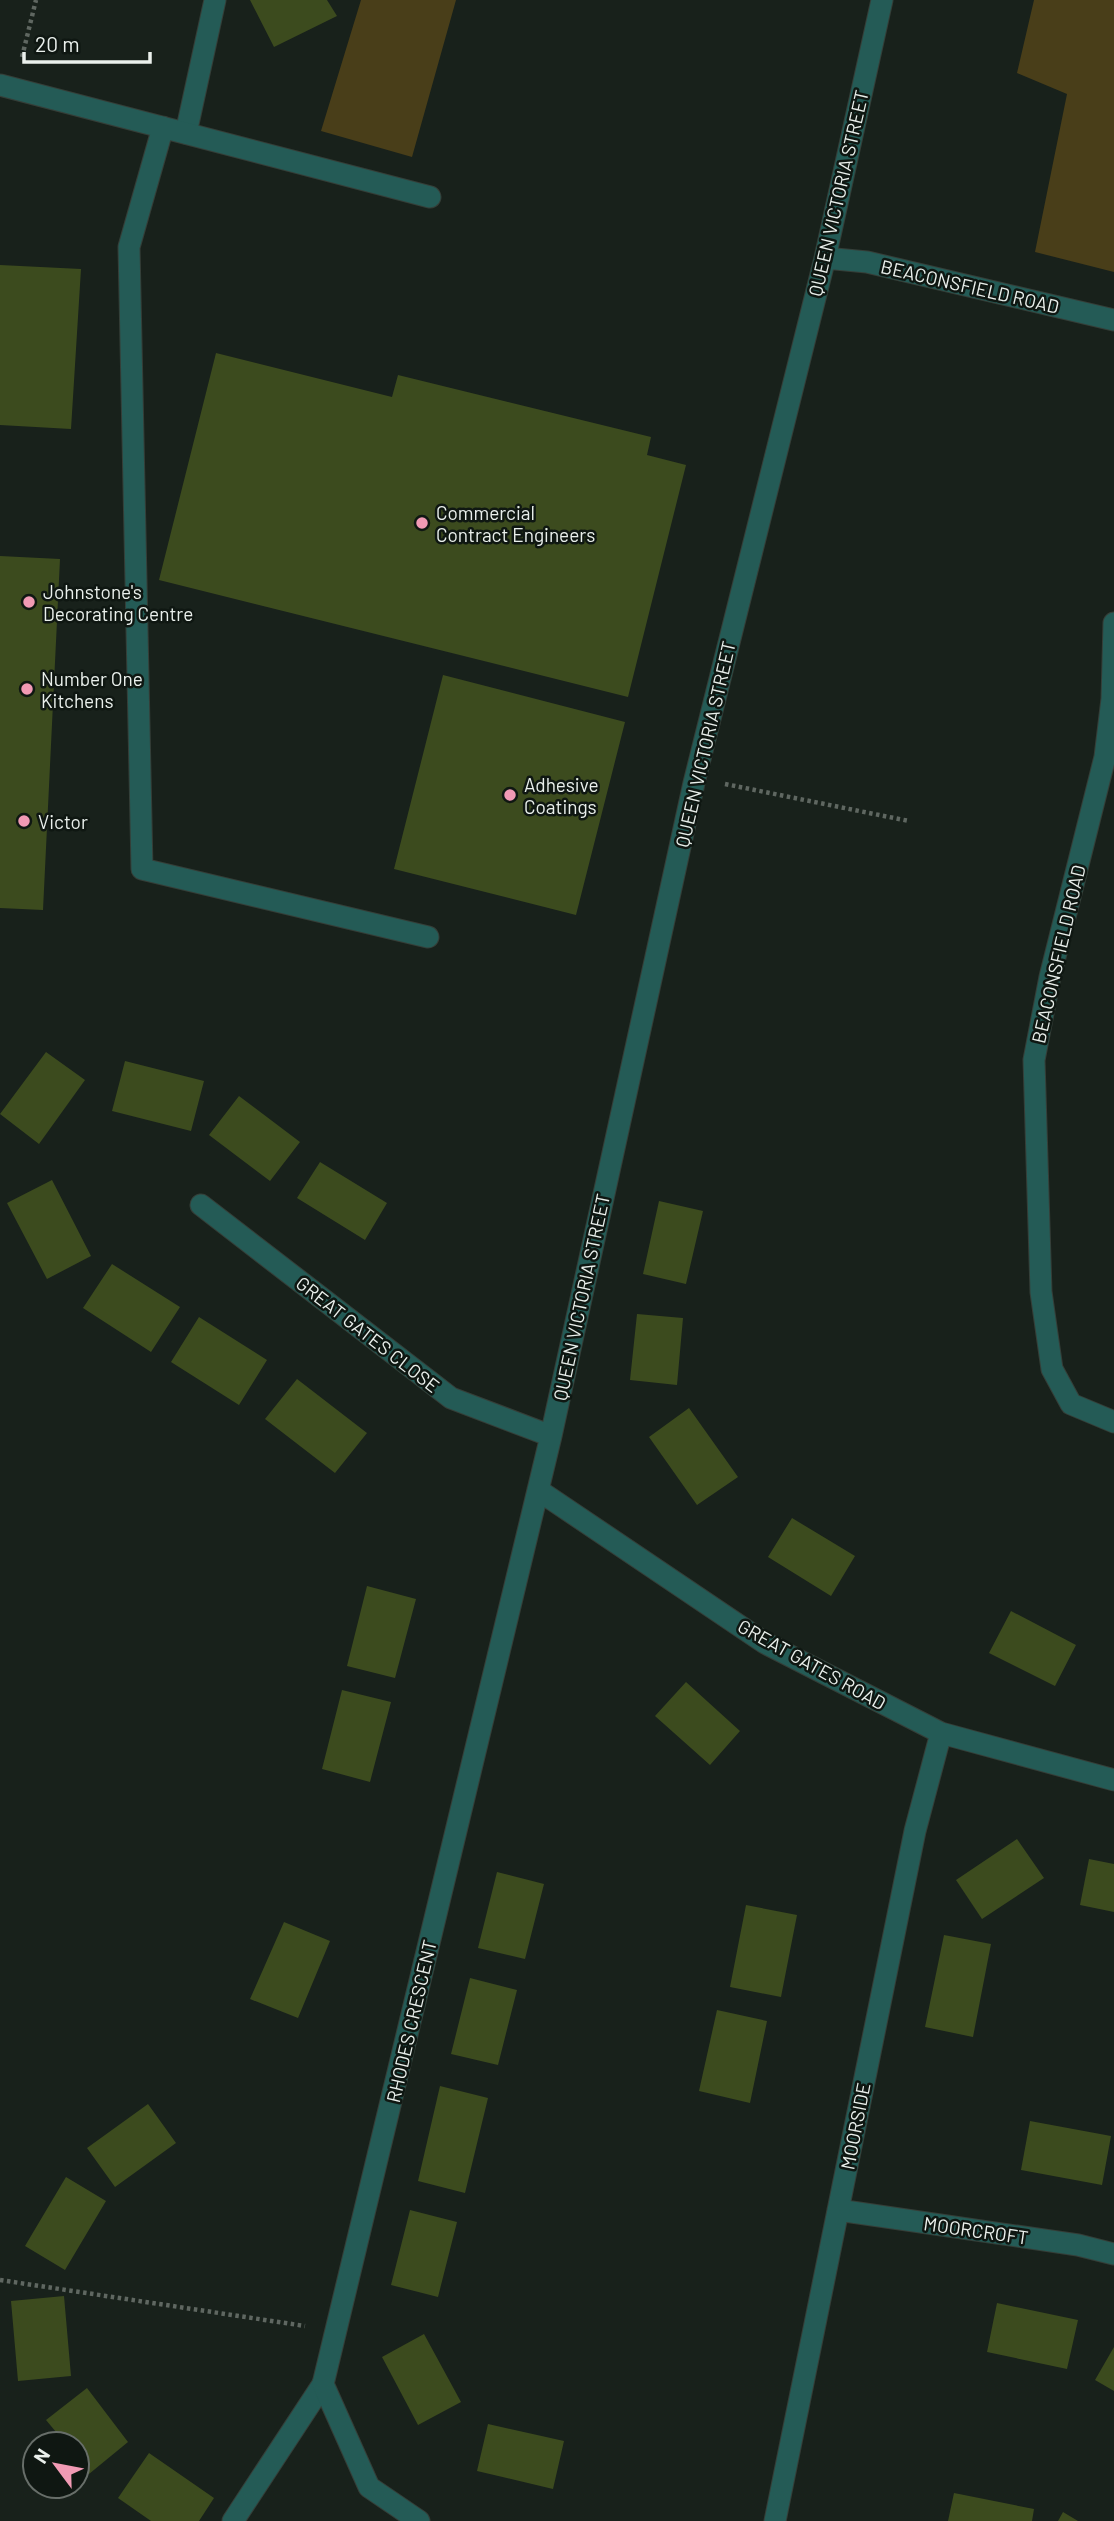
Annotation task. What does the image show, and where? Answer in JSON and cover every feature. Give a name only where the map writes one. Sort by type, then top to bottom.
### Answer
[{"type":"street","points":[[187,133],[215,0]]},
{"type":"street","name":"QUEEN VICTORIA STREET","points":[[538,1490],[694,783],[825,258],[882,0]]},
{"type":"street","points":[[7,87],[430,197]]},
{"type":"street","points":[[163,127],[130,247],[142,869],[428,937]]},
{"type":"street","name":"BEACONSFIELD ROAD","points":[[825,258],[867,262],[1114,320]]},
{"type":"street","name":"BEACONSFIELD ROAD","points":[[1114,623],[1113,699],[1105,757],[1050,977],[1034,1060],[1041,1292],[1052,1369],[1071,1404],[1114,1422]]},
{"type":"street","name":"GREAT GATES CLOSE","points":[[201,1205],[451,1398],[551,1436]]},
{"type":"street","name":"GREAT GATES ROAD","points":[[538,1490],[765,1643],[941,1733],[1114,1780]]},
{"type":"street","name":"RHODES CRESCENT","points":[[233,2521],[323,2384],[538,1490]]},
{"type":"street","name":"MOORSIDE","points":[[775,2521],[915,1831],[941,1733]]},
{"type":"street","name":"MOORCROFT","points":[[838,2210],[1078,2245],[1114,2254]]},
{"type":"street","points":[[323,2384],[369,2487],[419,2521]]},
{"type":"path","points":[[7,87],[36,0]]},
{"type":"path","points":[[694,783],[739,785],[909,821]]},
{"type":"path","points":[[0,2280],[337,2330]]},
{"type":"shaded area","points":[[361,0],[456,0],[412,157],[321,131]]},
{"type":"shaded area","points":[[1034,0],[1114,0],[1114,272],[1035,252],[1067,94],[1017,73]]},
{"type":"building","points":[[250,0],[327,0],[337,16],[274,47]]},
{"type":"building","points":[[0,265],[81,269],[71,429],[0,425]]},
{"type":"building","name":"Commercial Contract Engineers","points":[[216,353],[392,397],[398,375],[651,437],[647,455],[686,465],[628,697],[159,580]]},
{"type":"building","points":[[0,556],[60,559],[43,910],[0,908]]},
{"type":"building","name":"Adhesive Coatings","points":[[443,675],[625,722],[576,915],[394,869]]},
{"type":"building","points":[[46,1052],[85,1080],[39,1144],[0,1114]]},
{"type":"building","points":[[125,1061],[204,1081],[191,1131],[112,1111]]},
{"type":"building","points":[[239,1096],[300,1142],[270,1181],[209,1135]]},
{"type":"building","points":[[320,1162],[387,1203],[365,1240],[297,1198]]},
{"type":"building","points":[[52,1180],[91,1256],[47,1279],[7,1203]]},
{"type":"building","points":[[659,1201],[703,1211],[686,1284],[643,1274]]},
{"type":"building","points":[[112,1264],[180,1307],[151,1352],[83,1308]]},
{"type":"building","points":[[637,1314],[683,1318],[677,1385],[630,1380]]},
{"type":"building","points":[[199,1317],[267,1360],[239,1405],[171,1362]]},
{"type":"building","points":[[297,1379],[367,1433],[335,1473],[265,1419]]},
{"type":"building","points":[[689,1408],[738,1477],[697,1505],[649,1437]]},
{"type":"building","points":[[792,1518],[855,1556],[831,1596],[768,1557]]},
{"type":"building","points":[[367,1586],[416,1599],[395,1678],[347,1666]]},
{"type":"building","points":[[1011,1611],[1076,1645],[1055,1686],[989,1653]]},
{"type":"building","points":[[686,1682],[740,1731],[710,1765],[655,1716]]},
{"type":"building","points":[[342,1690],[391,1702],[370,1782],[322,1769]]},
{"type":"building","points":[[1017,1839],[1044,1878],[982,1919],[956,1880]]},
{"type":"building","points":[[1089,1859],[1114,1864],[1114,1912],[1080,1905]]},
{"type":"building","points":[[497,1872],[544,1884],[525,1959],[478,1948]]},
{"type":"building","points":[[746,1905],[797,1915],[781,1997],[730,1987]]},
{"type":"building","points":[[284,1922],[330,1941],[298,2018],[250,1999]]},
{"type":"building","points":[[944,1935],[991,1944],[973,2037],[925,2027]]},
{"type":"building","points":[[470,1978],[517,1990],[498,2065],[451,2054]]},
{"type":"building","points":[[717,2010],[767,2021],[750,2103],[699,2091]]},
{"type":"building","points":[[440,2086],[488,2098],[465,2193],[418,2181]]},
{"type":"building","points":[[148,2104],[176,2143],[115,2187],[87,2148]]},
{"type":"building","points":[[1030,2121],[1111,2136],[1102,2185],[1021,2170]]},
{"type":"building","points":[[66,2177],[106,2201],[65,2270],[25,2246]]},
{"type":"building","points":[[410,2210],[457,2222],[438,2297],[391,2285]]},
{"type":"building","points":[[64,2296],[71,2376],[18,2381],[11,2301]]},
{"type":"building","points":[[997,2303],[1078,2320],[1067,2369],[987,2352]]},
{"type":"building","points":[[424,2334],[461,2402],[418,2425],[382,2357]]},
{"type":"building","points":[[1114,2347],[1114,2391],[1095,2380]]},
{"type":"building","points":[[87,2388],[128,2442],[91,2472],[91,2430],[54,2430],[46,2420]]},
{"type":"building","points":[[488,2424],[564,2441],[553,2489],[477,2471]]},
{"type":"building","points":[[149,2453],[214,2498],[199,2521],[151,2521],[118,2498]]},
{"type":"building","points":[[954,2493],[1034,2509],[1032,2521],[948,2521]]},
{"type":"building","points":[[1063,2512],[1078,2521],[1058,2521]]},
{"type":"place","name":"Commercial Contract Engineers","points":[[422,523]]},
{"type":"place","name":"Johnstone's Decorating Centre","points":[[29,602]]},
{"type":"place","name":"Number One Kitchens","points":[[27,689]]},
{"type":"place","name":"Adhesive Coatings","points":[[510,795]]},
{"type":"place","name":"Victor","points":[[24,821]]}]
